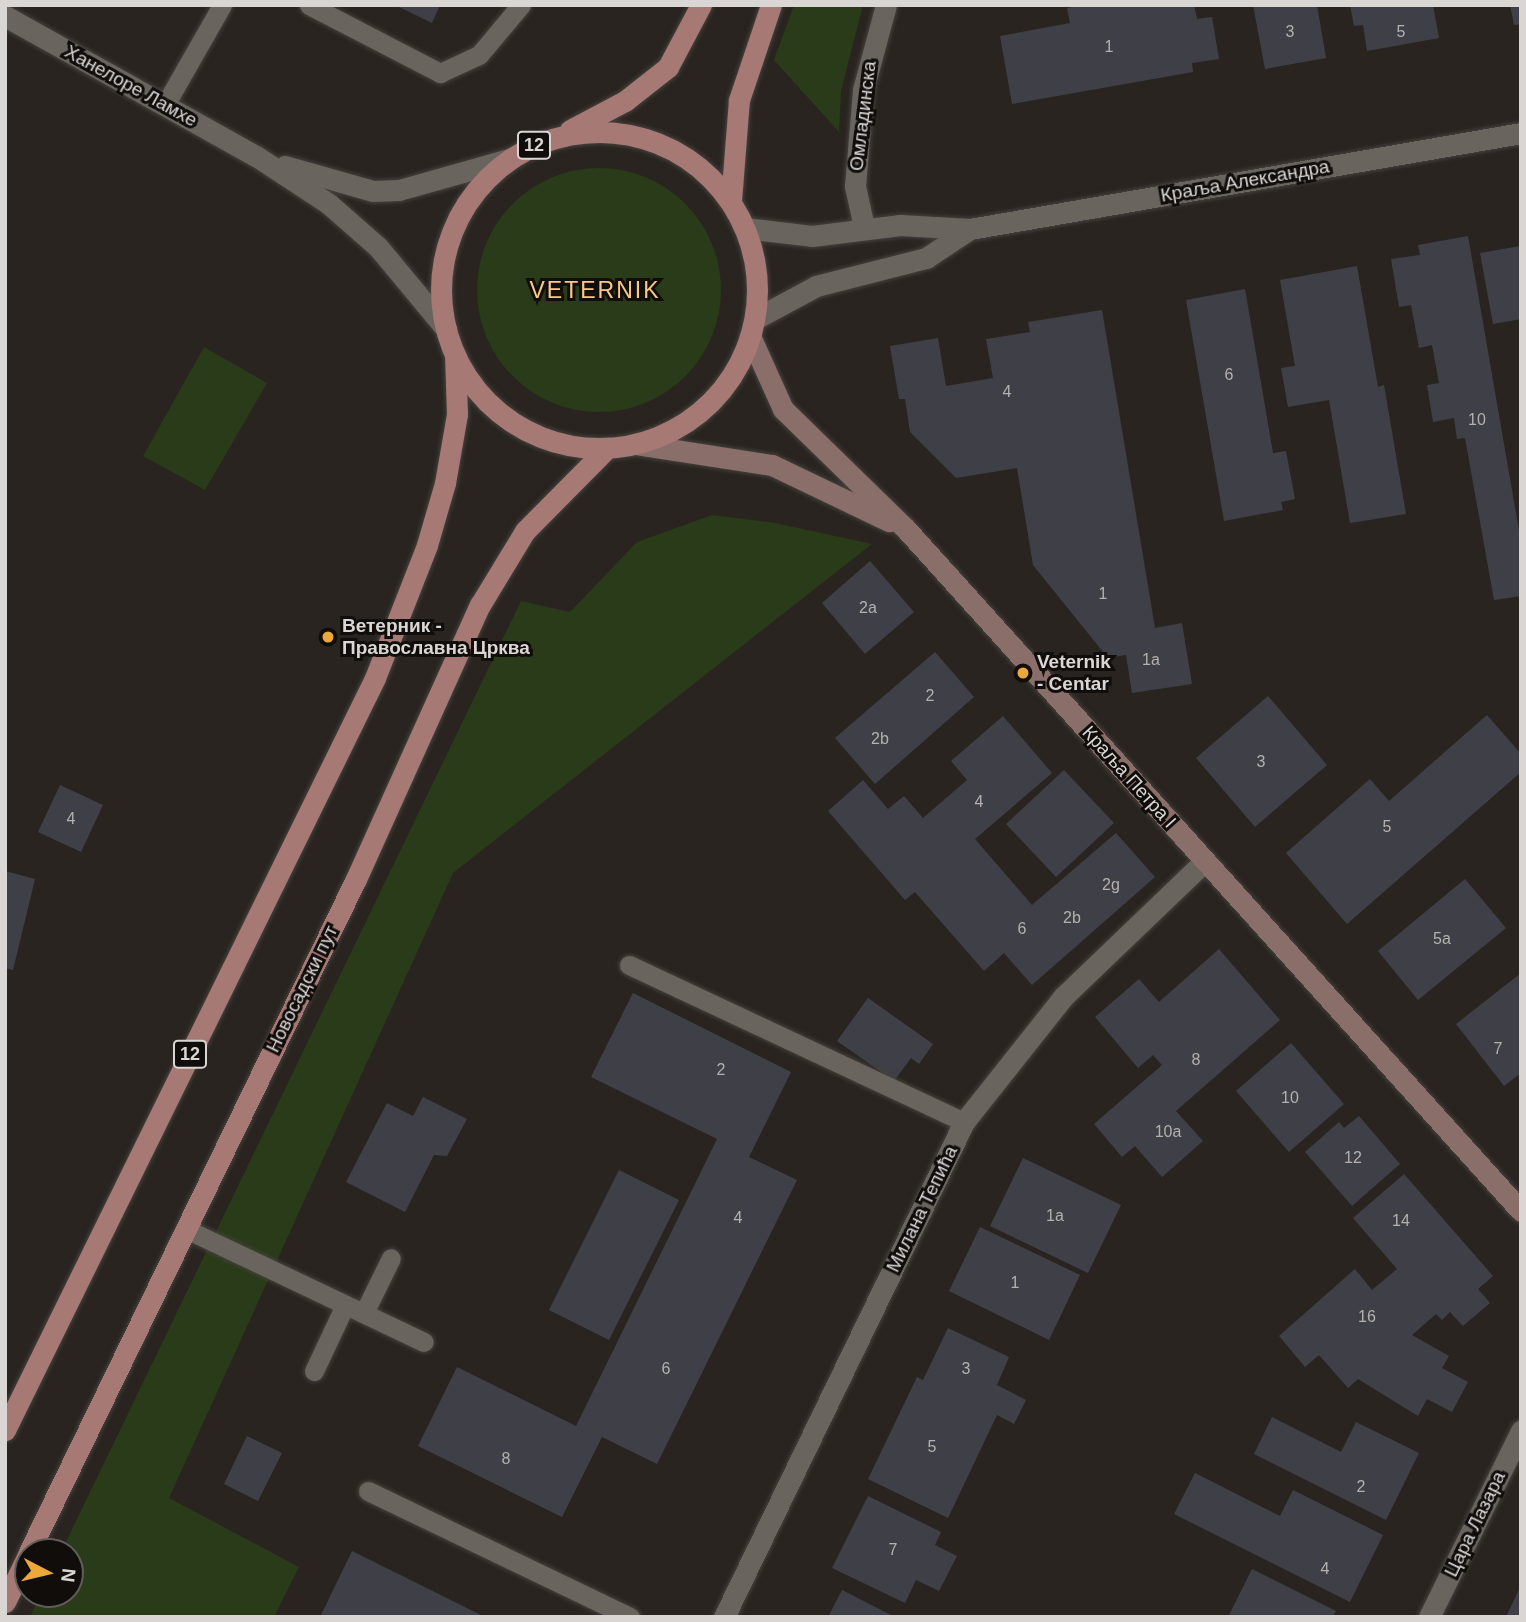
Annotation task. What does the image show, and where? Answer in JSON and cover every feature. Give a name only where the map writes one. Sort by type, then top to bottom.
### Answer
[{"type":"main road","points":[[731,201],[739,100],[771,5]]},
{"type":"main road","name":"12","points":[[559,136],[614,132],[668,146],[706,173],[731,201],[745,228],[757,272],[752,327],[726,385],[708,405],[662,436],[636,444],[607,448],[553,442],[517,425],[485,400],[455,355],[446,329],[442,275],[456,222],[479,187],[509,159],[625,101],[668,67],[698,15]]},
{"type":"main road","name":"12","points":[[5,1430],[375,678],[426,545],[445,483],[457,414],[455,355]]},
{"type":"main road","name":"Новосадски пут","points":[[36,1538],[356,879],[480,605],[525,531],[607,448]]},
{"type":"main road","name":"Новосадски пут","points":[[5,1602],[14,1584]]},
{"type":"street","name":"Омладинска","points":[[864,227],[855,186],[863,90],[886,5]]},
{"type":"street","name":"Ханелоре Ламхе","points":[[5,16],[256,156],[359,228],[446,329]]},
{"type":"street","name":"Краља Александра","points":[[970,229],[1521,133]]},
{"type":"street","name":"Ханелоре Ламхе","points":[[256,156],[331,182],[373,191],[399,190],[509,159]]},
{"type":"street","points":[[745,228],[812,236],[864,227],[970,229]]},
{"type":"street","points":[[752,327],[816,286],[926,258],[970,229]]},
{"type":"street","name":"Краља Петра I","points":[[752,327],[783,409],[906,529],[1521,1211]]},
{"type":"street","points":[[636,444],[772,465],[906,529]]},
{"type":"street","name":"Милана Тепића","points":[[724,1617],[964,1122],[1063,997],[1205,861]]},
{"type":"street","name":"Цара Лазара","points":[[1429,1617],[1521,1431]]},
{"type":"lane","points":[[165,105],[222,5]]},
{"type":"lane","points":[[309,5],[440,73],[479,55],[521,5]]},
{"type":"lane","points":[[629,965],[964,1122]]},
{"type":"lane","points":[[186,1229],[424,1342]]},
{"type":"lane","points":[[364,1314],[391,1258]]},
{"type":"lane","points":[[314,1371],[345,1305]]},
{"type":"lane","points":[[368,1491],[630,1617]]},
{"type":"green space","points":[[794,5],[863,5],[841,91],[839,132],[774,60]]},
{"type":"green space","points":[[587,168],[611,168],[657,182],[693,212],[712,243],[719,266],[719,314],[707,348],[677,384],[657,398],[634,407],[611,412],[587,412],[541,398],[505,368],[491,348],[482,325],[477,302],[477,278],[491,232],[521,196],[541,182],[564,173]]},
{"type":"green space","points":[[204,347],[267,383],[205,490],[143,456]]},
{"type":"green space","points":[[712,515],[775,523],[872,544],[453,873],[169,1498],[299,1567],[274,1617],[30,1617],[34,1608],[84,1608],[84,1538],[68,1538],[521,601],[570,612],[637,542]]},
{"type":"building","points":[[395,5],[440,5],[432,23]]},
{"type":"building","points":[[1084,5],[1194,5],[1197,19],[1212,17],[1219,59],[1192,63],[1193,72],[1012,104],[1000,36],[1070,23],[1067,8]]},
{"type":"building","points":[[1253,5],[1317,5],[1326,58],[1265,69]]},
{"type":"building","points":[[1350,5],[1433,5],[1439,38],[1367,51],[1363,25],[1354,26]]},
{"type":"building","points":[[1510,5],[1521,5],[1521,24],[1514,25]]},
{"type":"building","points":[[1468,236],[1521,542],[1521,596],[1494,600],[1465,438],[1457,439],[1454,418],[1433,422],[1427,385],[1439,383],[1432,345],[1419,348],[1411,305],[1399,307],[1391,259],[1420,255],[1418,245]]},
{"type":"building","points":[[1520,246],[1521,319],[1493,324],[1480,253]]},
{"type":"building","points":[[1357,266],[1378,387],[1384,385],[1406,514],[1350,523],[1329,400],[1288,407],[1281,368],[1295,366],[1280,280]]},
{"type":"building","points":[[1245,289],[1273,453],[1286,451],[1295,499],[1281,502],[1283,510],[1224,521],[1186,300]]},
{"type":"building","points":[[1102,310],[1155,628],[1182,623],[1192,684],[1132,693],[1126,655],[1108,658],[1033,565],[1017,468],[956,478],[910,432],[905,399],[899,399],[890,346],[938,338],[946,386],[993,378],[986,339],[1030,332],[1028,322]]},
{"type":"building","points":[[870,561],[914,612],[865,654],[822,603]]},
{"type":"building","points":[[935,652],[974,697],[875,784],[835,738]]},
{"type":"building","points":[[1268,696],[1327,765],[1255,827],[1196,758]]},
{"type":"building","points":[[1487,715],[1521,754],[1521,772],[1347,924],[1286,853],[1370,779],[1389,801]]},
{"type":"building","points":[[1003,716],[1052,773],[975,839],[1032,905],[1116,833],[1155,877],[1032,985],[1004,953],[984,971],[915,892],[905,900],[828,811],[863,780],[888,809],[904,796],[923,818],[967,780],[951,761]]},
{"type":"building","points":[[1064,770],[1114,823],[1056,877],[1006,824]]},
{"type":"building","points":[[60,785],[103,805],[81,852],[38,832]]},
{"type":"building","points":[[5,871],[35,879],[13,970],[5,968]]},
{"type":"building","points":[[1465,879],[1506,928],[1418,1000],[1378,951]]},
{"type":"building","points":[[1219,949],[1280,1020],[1176,1111],[1203,1141],[1162,1177],[1135,1146],[1122,1157],[1094,1124],[1162,1065],[1153,1055],[1138,1068],[1095,1017],[1139,979],[1159,1002]]},
{"type":"building","points":[[1521,973],[1521,1073],[1504,1086],[1456,1024]]},
{"type":"building","points":[[633,993],[791,1072],[749,1157],[797,1180],[657,1464],[602,1437],[562,1517],[418,1446],[457,1367],[576,1426],[717,1139],[591,1077]]},
{"type":"building","points":[[868,998],[933,1044],[919,1064],[911,1058],[894,1081],[837,1041]]},
{"type":"building","points":[[1291,1043],[1344,1104],[1289,1152],[1236,1091]]},
{"type":"building","points":[[423,1097],[467,1119],[447,1156],[434,1155],[405,1212],[346,1182],[387,1103],[413,1116]]},
{"type":"building","points":[[1359,1116],[1400,1164],[1352,1206],[1305,1152],[1339,1122],[1344,1128]]},
{"type":"building","points":[[1023,1158],[1121,1205],[1088,1273],[990,1226]]},
{"type":"building","points":[[619,1170],[679,1200],[609,1340],[549,1310]]},
{"type":"building","points":[[1404,1174],[1493,1276],[1478,1289],[1490,1303],[1463,1326],[1450,1312],[1442,1320],[1436,1314],[1412,1335],[1449,1356],[1442,1368],[1468,1382],[1452,1412],[1427,1399],[1418,1416],[1358,1379],[1348,1388],[1319,1355],[1305,1367],[1279,1336],[1355,1269],[1372,1290],[1397,1269],[1353,1218]]},
{"type":"building","points":[[980,1227],[1080,1275],[1049,1340],[949,1291]]},
{"type":"building","points":[[948,1328],[1009,1357],[997,1385],[1026,1400],[1014,1424],[997,1415],[948,1518],[868,1479],[917,1377],[923,1380]]},
{"type":"building","points":[[1272,1417],[1341,1452],[1356,1422],[1419,1453],[1386,1520],[1254,1454]]},
{"type":"building","points":[[247,1436],[282,1453],[258,1501],[224,1484]]},
{"type":"building","points":[[1195,1473],[1280,1516],[1293,1490],[1383,1535],[1350,1602],[1174,1514]]},
{"type":"building","points":[[868,1496],[941,1532],[935,1545],[957,1556],[939,1591],[916,1580],[905,1603],[832,1568]]},
{"type":"building","points":[[352,1551],[485,1617],[320,1617]]},
{"type":"building","points":[[1252,1569],[1336,1611],[1333,1617],[1228,1617]]},
{"type":"building","points":[[1521,1585],[1521,1617],[1506,1617]]},
{"type":"building","points":[[842,1590],[895,1617],[828,1617]]},
{"type":"place","name":"Ветерник - Православна Црква","points":[[328,637]]},
{"type":"place","name":"Veternik - Centar","points":[[1023,673]]},
{"type":"district","name":"VETERNIK","points":[[595,290]]}]
